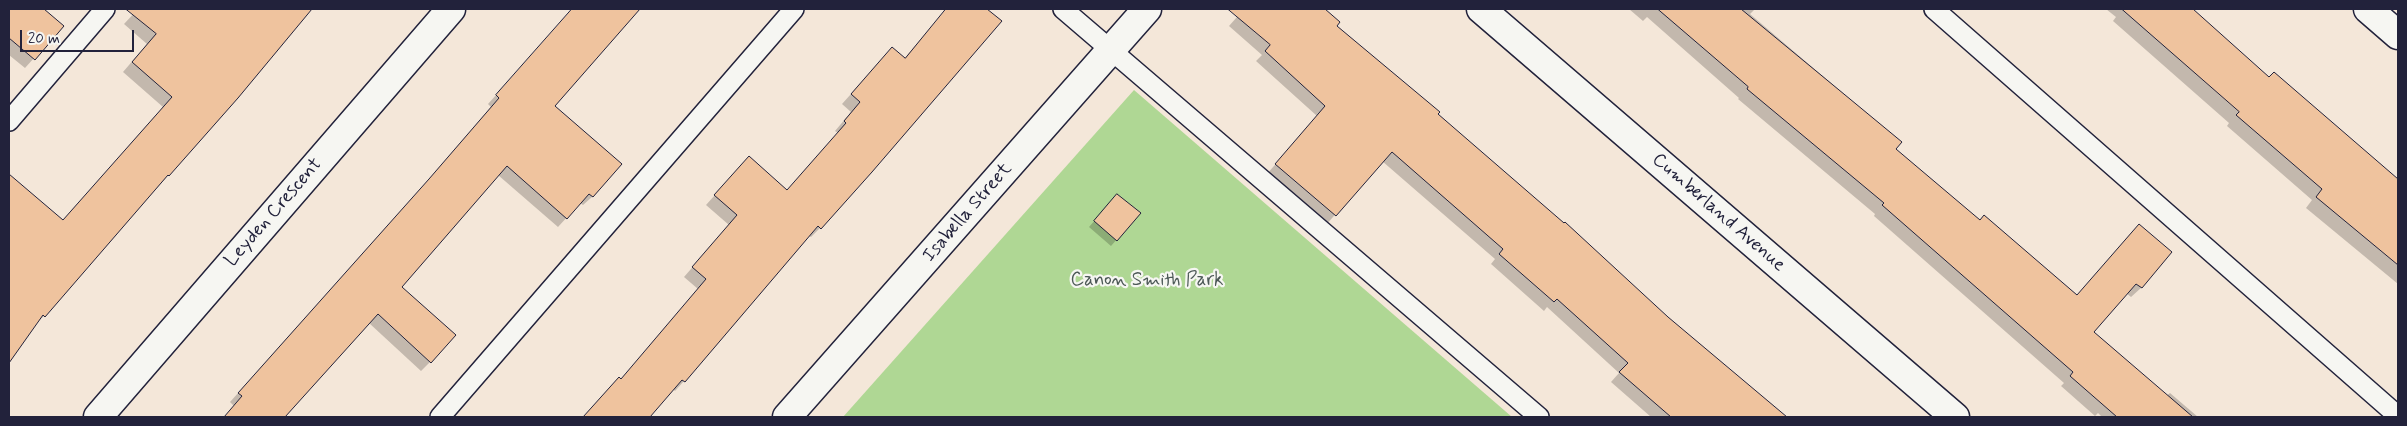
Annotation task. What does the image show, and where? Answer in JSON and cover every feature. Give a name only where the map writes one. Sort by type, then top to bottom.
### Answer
[{"type":"street","name":"Leyden Crescent","points":[[98,417],[451,9]]},
{"type":"street","name":"Isabella Street","points":[[788,417],[1147,9]]},
{"type":"street","name":"Cumberland Avenue","points":[[1481,9],[1955,417]]},
{"type":"street","points":[[2368,9],[2398,35]]},
{"type":"lane","points":[[9,122],[105,9]]},
{"type":"lane","points":[[440,417],[794,9]]},
{"type":"lane","points":[[1063,9],[1539,417]]},
{"type":"lane","points":[[1934,9],[2398,416]]},
{"type":"green space","name":"Canon Smith Park","points":[[1134,90],[1512,417],[843,417]]},
{"type":"building","points":[[9,9],[44,9],[64,26],[35,60],[9,38]]},
{"type":"building","points":[[126,9],[312,9],[238,98],[168,175],[45,317],[43,315],[9,363],[9,174],[63,220],[172,97],[132,62],[156,34]]},
{"type":"building","points":[[572,9],[640,9],[555,106],[622,164],[593,197],[589,194],[567,219],[507,166],[402,287],[456,335],[431,363],[378,314],[285,417],[224,417],[242,396],[238,393],[429,179],[499,98],[496,95]]},
{"type":"building","points":[[946,9],[987,9],[1002,21],[872,172],[821,229],[818,226],[685,382],[682,380],[650,417],[583,417],[619,377],[621,379],[706,279],[692,267],[737,215],[714,195],[749,156],[787,190],[846,123],[844,121],[860,102],[851,94],[892,47],[905,58]]},
{"type":"building","points":[[1228,9],[1325,9],[1340,22],[1337,26],[1440,112],[1438,114],[1565,222],[1668,317],[1787,417],[1671,417],[1619,372],[1628,363],[1557,299],[1554,302],[1499,254],[1503,249],[1392,152],[1336,216],[1275,164],[1325,106],[1265,51],[1270,45]]},
{"type":"building","points":[[1658,9],[1741,9],[1902,142],[1896,149],[1980,220],[1984,215],[2077,295],[2139,224],[2172,252],[2142,288],[2136,284],[2094,332],[2193,417],[2117,417],[2070,376],[2073,372],[1882,205],[1884,203],[1747,89],[1748,87]]},
{"type":"building","points":[[2122,9],[2193,9],[2269,77],[2274,72],[2398,179],[2398,265],[2316,197],[2322,189],[2236,115],[2239,112]]},
{"type":"building","points":[[1117,194],[1141,213],[1117,241],[1094,221]]}]
